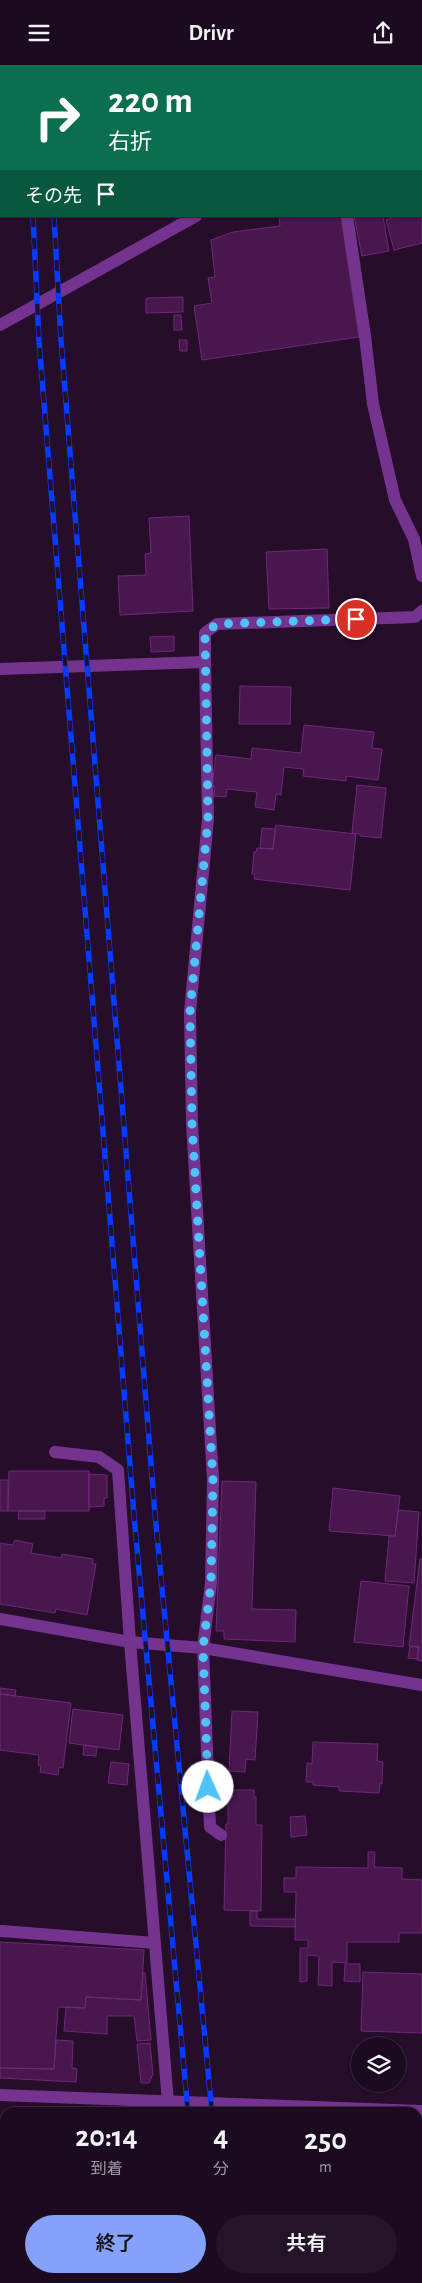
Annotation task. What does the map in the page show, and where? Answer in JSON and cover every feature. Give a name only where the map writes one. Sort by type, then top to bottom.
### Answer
[{"type":"street","points":[[0,325],[194,217]]},
{"type":"street","points":[[347,217],[373,404],[395,500],[414,539],[422,576]]},
{"type":"street","points":[[221,1835],[210,1827],[203,1648],[211,1583],[213,1480],[192,1124],[190,1012],[208,819],[205,633],[217,624],[415,617],[422,611]]},
{"type":"street","points":[[0,669],[205,662]]},
{"type":"street","points":[[55,1452],[99,1457],[118,1470],[130,1642],[168,2102]]},
{"type":"street","points":[[0,1619],[130,1642],[203,1648],[422,1685]]},
{"type":"street","points":[[2,1931],[155,1943]]},
{"type":"street","points":[[0,2095],[309,2107]]},
{"type":"building","points":[[279,217],[341,217],[359,337],[202,360],[194,306],[212,303],[208,278],[215,277],[211,240],[233,232],[280,226]]},
{"type":"building","points":[[354,217],[383,217],[389,251],[362,256]]},
{"type":"building","points":[[396,217],[422,217],[422,243],[394,250],[386,220]]},
{"type":"building","points":[[183,297],[183,312],[146,313],[146,298]]},
{"type":"building","points":[[174,315],[181,315],[182,330],[174,330]]},
{"type":"building","points":[[179,340],[187,340],[187,351],[180,351]]},
{"type":"building","points":[[189,516],[193,611],[120,615],[118,576],[146,575],[145,554],[151,553],[149,518]]},
{"type":"building","points":[[327,549],[329,608],[269,609],[266,552]]},
{"type":"building","points":[[174,636],[174,651],[151,652],[150,637]]},
{"type":"building","points":[[240,686],[291,687],[290,724],[239,724]]},
{"type":"building","points":[[304,725],[374,732],[372,748],[382,749],[378,780],[346,776],[346,781],[303,776],[304,769],[284,767],[281,795],[276,794],[274,810],[255,807],[257,792],[227,789],[226,797],[214,796],[215,787],[212,786],[216,755],[251,759],[252,748],[301,753]]},
{"type":"building","points":[[357,785],[386,788],[381,838],[360,836],[360,834],[352,833]]},
{"type":"building","points":[[276,825],[356,834],[350,890],[254,879],[255,874],[252,874],[254,852],[256,852],[257,848],[273,849]]},
{"type":"building","points":[[262,828],[275,829],[273,849],[260,848]]},
{"type":"building","points":[[9,1471],[89,1471],[89,1511],[8,1511]]},
{"type":"building","points":[[89,1474],[107,1475],[107,1498],[104,1498],[104,1506],[89,1507]]},
{"type":"building","points":[[0,1480],[8,1480],[8,1511],[0,1511]]},
{"type":"building","points":[[222,1481],[256,1482],[252,1609],[296,1610],[295,1642],[224,1639],[224,1631],[216,1631]]},
{"type":"building","points":[[333,1488],[400,1496],[395,1536],[329,1531]]},
{"type":"building","points":[[398,1510],[419,1512],[414,1583],[385,1581],[389,1536],[395,1536]]},
{"type":"building","points":[[19,1511],[45,1511],[45,1519],[18,1519]]},
{"type":"building","points":[[15,1540],[33,1544],[31,1553],[61,1558],[62,1554],[93,1559],[93,1564],[96,1564],[87,1615],[56,1609],[55,1613],[0,1604],[0,1543],[13,1545]]},
{"type":"building","points":[[420,1559],[422,1559],[422,1661],[417,1660],[419,1647],[409,1646]]},
{"type":"building","points":[[361,1581],[409,1586],[403,1647],[354,1642]]},
{"type":"building","points":[[410,1646],[419,1647],[417,1659],[408,1658]]},
{"type":"building","points":[[0,1688],[16,1690],[15,1696],[0,1694]]},
{"type":"building","points":[[0,1694],[71,1703],[63,1768],[59,1767],[58,1775],[40,1772],[41,1766],[38,1765],[39,1755],[0,1750]]},
{"type":"building","points":[[73,1709],[123,1715],[119,1750],[69,1743]]},
{"type":"building","points":[[232,1711],[258,1712],[255,1760],[246,1759],[245,1772],[229,1771]]},
{"type":"building","points":[[313,1742],[378,1744],[377,1761],[383,1762],[382,1784],[380,1783],[379,1793],[339,1791],[339,1787],[313,1785],[313,1782],[306,1782],[307,1763],[312,1764]]},
{"type":"building","points":[[84,1745],[97,1747],[96,1756],[83,1755]]},
{"type":"building","points":[[111,1762],[129,1764],[127,1785],[108,1783]]},
{"type":"building","points":[[232,1790],[254,1790],[254,1797],[256,1797],[256,1825],[262,1825],[261,1911],[224,1910],[226,1824],[228,1824],[228,1798],[232,1798]]},
{"type":"building","points":[[305,1816],[307,1835],[291,1837],[290,1817]]},
{"type":"building","points":[[368,1852],[375,1852],[374,1867],[402,1868],[402,1879],[422,1880],[422,1933],[399,1933],[399,1942],[347,1942],[347,1963],[332,1962],[332,1986],[318,1985],[319,1956],[307,1955],[307,1981],[300,1982],[300,1948],[308,1948],[308,1940],[295,1940],[296,1892],[284,1892],[284,1878],[296,1878],[296,1867],[368,1868]]},
{"type":"building","points":[[250,1911],[257,1911],[257,1919],[296,1919],[295,1927],[250,1926]]},
{"type":"building","points":[[0,1942],[144,1950],[141,2000],[86,1997],[85,2008],[58,2007],[54,2069],[0,2068]]},
{"type":"building","points":[[345,1964],[360,1964],[360,1982],[344,1981]]},
{"type":"building","points":[[143,1972],[145,1973],[151,2040],[137,2041],[134,2016],[107,2016],[107,2034],[64,2031],[66,2007],[85,2008],[86,1997],[141,2000]]},
{"type":"building","points":[[363,1972],[422,1974],[422,2033],[361,2031]]},
{"type":"building","points":[[56,2040],[73,2041],[72,2068],[77,2069],[76,2082],[0,2078],[0,2068],[54,2069]]},
{"type":"building","points":[[150,2043],[153,2074],[149,2083],[141,2083],[137,2044]]},
{"type":"railway","points":[[33,217],[39,341],[134,1515],[187,2107]]},
{"type":"railway","points":[[54,217],[61,340],[155,1514],[211,2107]]},
{"type":"route","points":[[208,1787],[203,1648],[211,1583],[213,1480],[192,1124],[190,1012],[208,819],[205,633],[217,624],[356,619]]}]
